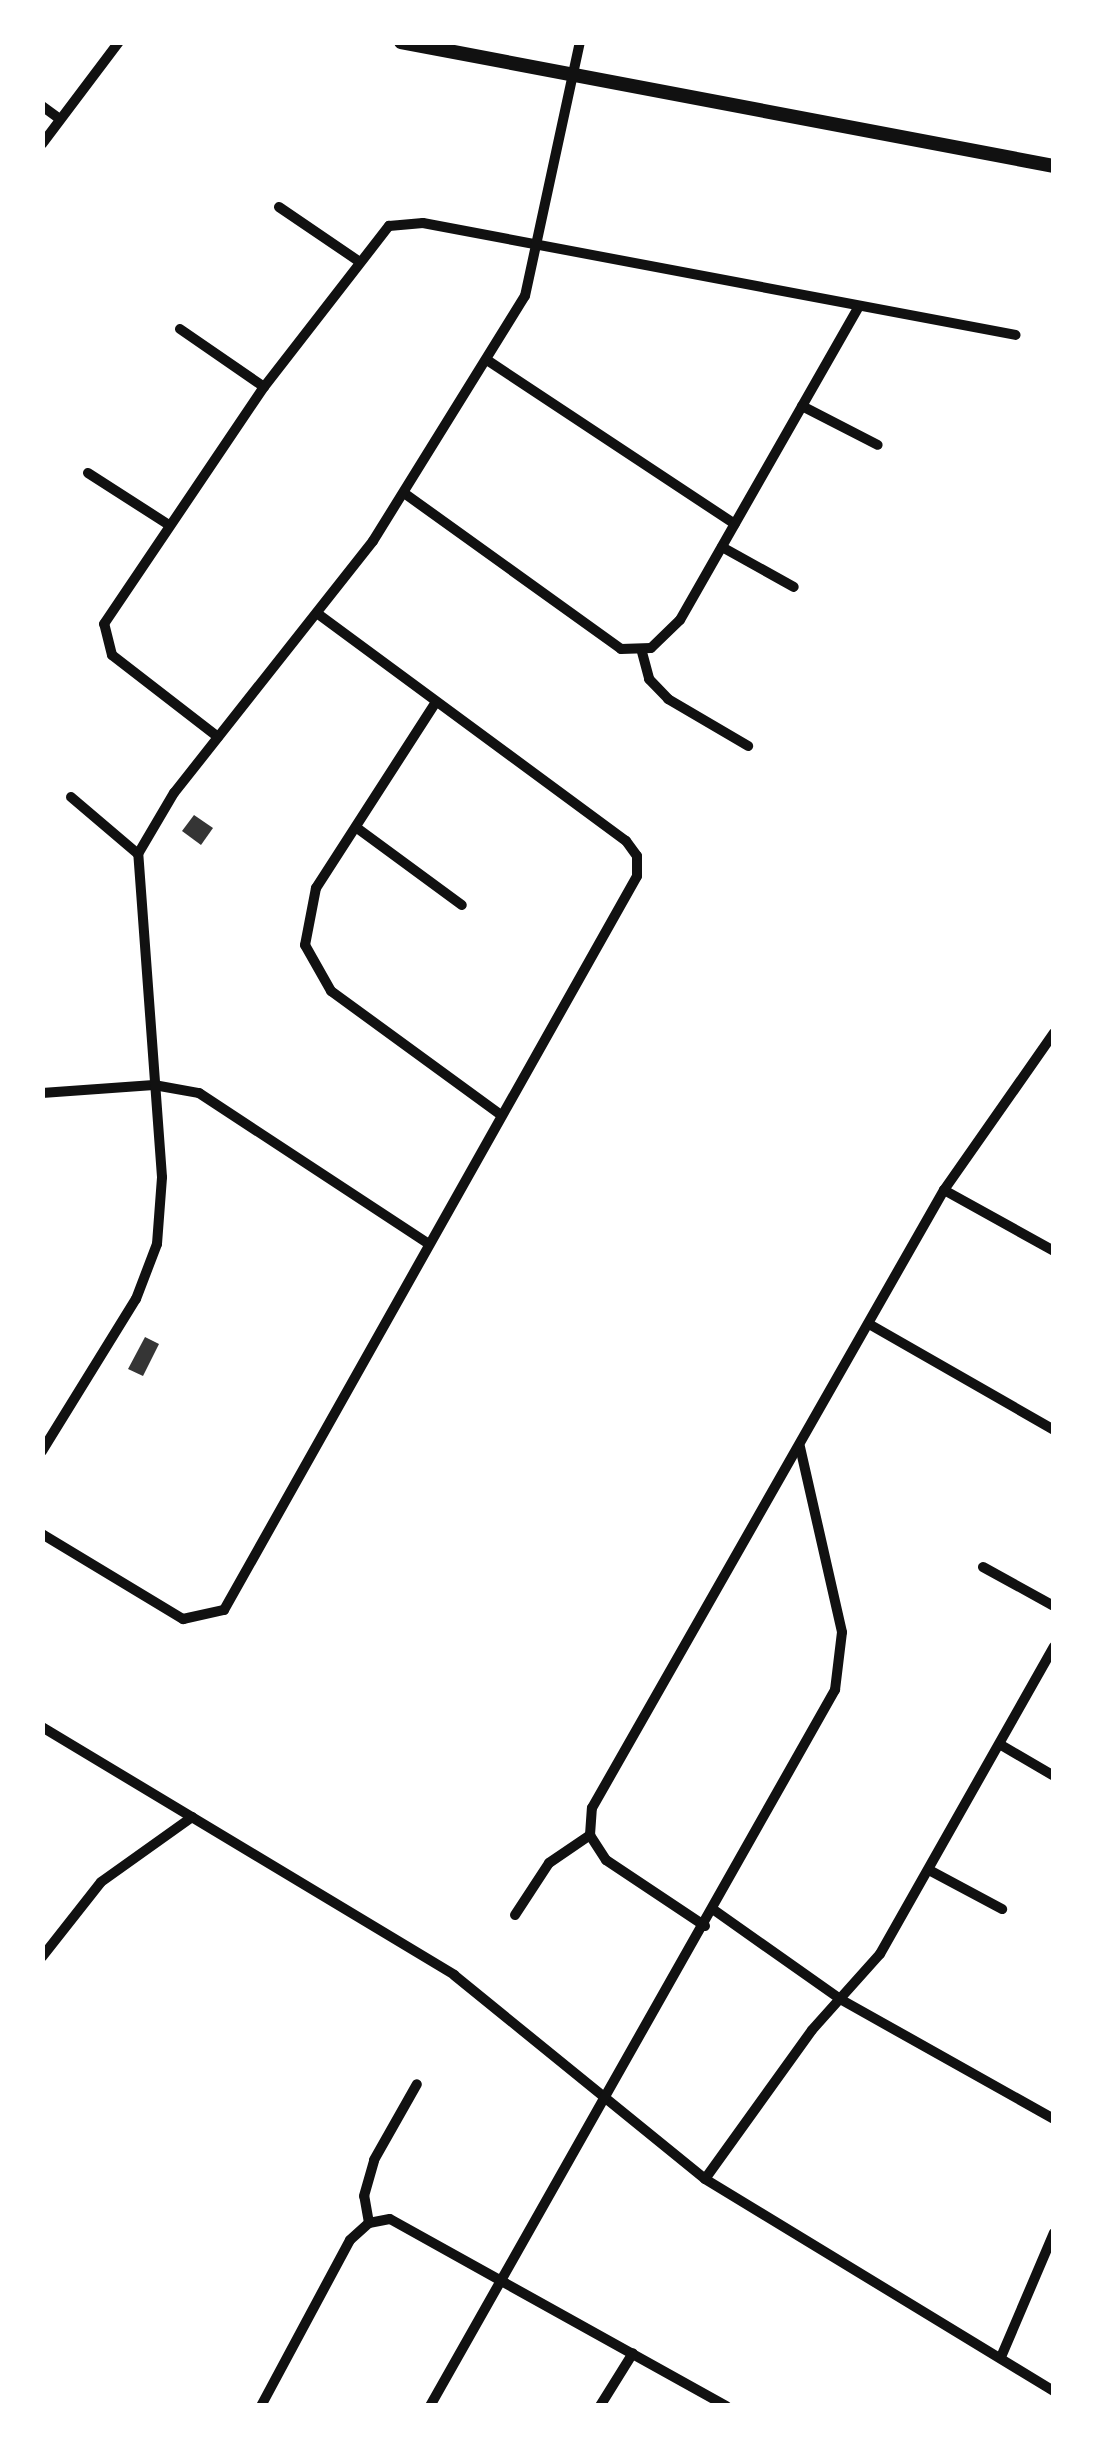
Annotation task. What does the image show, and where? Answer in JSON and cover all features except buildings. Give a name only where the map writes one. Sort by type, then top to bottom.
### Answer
[{"type":"street","points":[[42,144],[119,42]]},
{"type":"street","points":[[401,42],[1054,166]]},
{"type":"street","points":[[42,1451],[148,1272],[162,1177],[138,854],[218,736],[318,614],[404,493],[525,296],[541,250],[580,42]]},
{"type":"street","points":[[42,106],[60,118]]},
{"type":"street","points":[[279,207],[357,260]]},
{"type":"street","points":[[218,736],[123,664],[103,635],[108,613],[264,387],[377,235],[406,221],[541,250],[1016,335]]},
{"type":"street","points":[[642,652],[680,620],[859,306]]},
{"type":"street","points":[[180,328],[264,387]]},
{"type":"street","points":[[487,361],[604,443],[735,524]]},
{"type":"street","points":[[802,406],[878,446]]},
{"type":"street","points":[[88,473],[170,525]]},
{"type":"street","points":[[404,493],[601,637],[642,652]]},
{"type":"street","points":[[722,547],[794,587]]},
{"type":"street","points":[[42,1534],[183,1619],[224,1610],[498,1113],[634,883],[637,856],[318,614]]},
{"type":"street","points":[[642,652],[649,679],[668,700],[748,746]]},
{"type":"street","points":[[434,705],[308,907],[310,964],[331,991],[498,1113]]},
{"type":"street","points":[[71,797],[138,854]]},
{"type":"street","points":[[357,828],[462,904]]},
{"type":"street","points":[[515,1915],[549,1863],[590,1835],[600,1793],[944,1190],[1054,1034]]},
{"type":"street","points":[[42,1094],[154,1085],[215,1101],[427,1243]]},
{"type":"street","points":[[944,1190],[1054,1251]]},
{"type":"street","points":[[869,1324],[1054,1430]]},
{"type":"street","points":[[430,2406],[507,2281],[714,1910],[841,1669],[842,1632],[800,1447]]},
{"type":"street","points":[[983,1567],[1054,1606]]},
{"type":"street","points":[[705,2179],[840,1999],[880,1954],[1054,1647]]},
{"type":"street","points":[[42,1727],[454,1975],[705,2179],[1054,2391]]},
{"type":"street","points":[[1001,1745],[1054,1776]]},
{"type":"street","points":[[42,1957],[101,1882],[192,1817]]},
{"type":"street","points":[[590,1835],[606,1860],[705,1926]]},
{"type":"street","points":[[928,1870],[1002,1910]]},
{"type":"street","points":[[714,1910],[840,1999],[1054,2119]]},
{"type":"street","points":[[369,2223],[364,2196],[374,2160],[417,2084]]},
{"type":"street","points":[[262,2406],[350,2240],[369,2223],[404,2223],[726,2406]]},
{"type":"street","points":[[1001,2357],[1054,2234]]},
{"type":"street","points":[[600,2406],[633,2353]]}]
